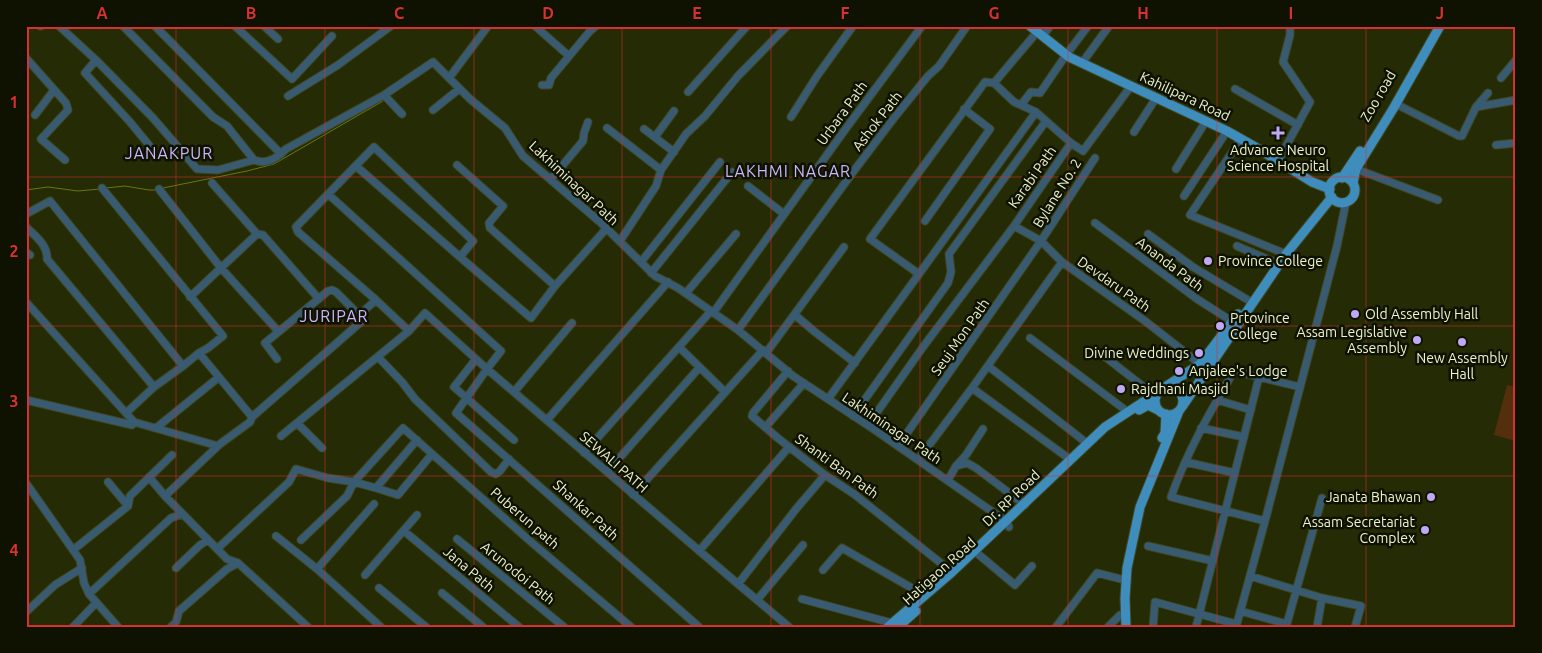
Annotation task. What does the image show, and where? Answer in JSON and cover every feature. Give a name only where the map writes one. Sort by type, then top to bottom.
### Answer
[{"type":"main road","name":"Zoo road","points":[[1342,178],[1385,114],[1433,26]]},
{"type":"main road","points":[[1331,193],[1338,202],[1350,201],[1355,194],[1353,183],[1356,169],[1393,109],[1440,26]]},
{"type":"main road","name":"Kahilipara Road","points":[[1036,31],[1066,55],[1227,131],[1331,193]]},
{"type":"main road","points":[[1162,412],[1171,415],[1180,409],[1284,253],[1331,193],[1333,182],[1342,178],[1353,183]]},
{"type":"main road","points":[[1126,627],[1122,615],[1121,579],[1134,507],[1165,433],[1162,412],[1155,402],[1155,394],[1200,364],[1233,322],[1274,262],[1284,253]]},
{"type":"main road","points":[[1121,627],[1127,568],[1140,507],[1183,402],[1181,393],[1174,388],[1165,387]]},
{"type":"main road","name":"Dr. RP Road","points":[[895,626],[923,597],[1008,524],[1105,427],[1155,394]]},
{"type":"main road","name":"Hatigaon Road","points":[[895,626],[978,554],[1105,434],[1146,405],[1162,412]]},
{"type":"street","name":"Lakhiminagar Path","points":[[60,26],[154,118],[197,169],[218,170],[254,160],[260,162],[270,161],[278,157],[286,149],[384,95],[433,62],[470,100],[505,128],[523,156],[606,229],[655,276],[686,293],[738,330],[804,383],[948,480],[1008,524]]},
{"type":"street","points":[[123,26],[213,117],[227,126],[254,160]]},
{"type":"street","points":[[155,26],[281,154]]},
{"type":"street","points":[[235,26],[292,79],[332,36]]},
{"type":"street","points":[[264,26],[278,39]]},
{"type":"street","points":[[288,96],[338,65],[391,26]]},
{"type":"street","points":[[449,78],[488,26]]},
{"type":"street","points":[[535,26],[569,56]]},
{"type":"street","points":[[688,92],[747,26]]},
{"type":"street","points":[[620,242],[656,186],[660,170],[686,134],[705,116],[738,76],[787,26]]},
{"type":"street","points":[[791,117],[817,76],[853,26]]},
{"type":"street","name":"Urbara Path","points":[[584,453],[712,312],[922,26]]},
{"type":"street","name":"Ashok Path","points":[[738,330],[852,172],[928,76],[939,66],[967,26]]},
{"type":"street","points":[[918,274],[870,239],[985,82],[994,83],[1036,31],[1050,26]]},
{"type":"street","points":[[1021,105],[1031,92],[1040,93],[1088,26]]},
{"type":"street","points":[[1082,63],[1109,26]]},
{"type":"street","points":[[1278,161],[1310,102],[1283,62],[1290,35],[1290,26]]},
{"type":"street","points":[[542,85],[549,85],[551,78],[590,28]]},
{"type":"street","points":[[96,60],[84,73],[130,122],[153,150]]},
{"type":"street","points":[[1501,78],[1516,60]]},
{"type":"street","points":[[28,63],[66,103],[68,110],[41,140],[65,160]]},
{"type":"street","name":"Karabi Path","points":[[868,425],[923,347],[1014,226],[1071,143],[1036,112],[1014,102],[994,83]]},
{"type":"street","points":[[1071,143],[1083,151],[1131,86]]},
{"type":"street","points":[[433,110],[459,89]]},
{"type":"street","points":[[1236,89],[1298,125]]},
{"type":"street","points":[[35,115],[54,90]]},
{"type":"street","points":[[1400,106],[1458,136],[1462,136],[1476,107],[1488,93]]},
{"type":"street","points":[[384,95],[402,114]]},
{"type":"street","points":[[1134,132],[1156,98]]},
{"type":"street","points":[[1476,107],[1516,100]]},
{"type":"street","points":[[925,221],[990,129],[964,109]]},
{"type":"street","points":[[655,137],[674,111]]},
{"type":"street","points":[[828,399],[1036,112]]},
{"type":"street","points":[[853,416],[948,282],[951,272],[950,254],[1046,121]]},
{"type":"street","points":[[1176,169],[1206,121]]},
{"type":"street","points":[[550,179],[583,141],[588,122]]},
{"type":"street","points":[[607,128],[660,170]]},
{"type":"street","points":[[644,129],[674,152]]},
{"type":"street","points":[[1184,196],[1227,131]]},
{"type":"street","points":[[1241,139],[1190,215],[1284,253]]},
{"type":"street","points":[[1496,145],[1516,143]]},
{"type":"street","points":[[281,436],[409,332],[376,300],[298,232],[296,226],[374,147],[473,241],[460,256]]},
{"type":"street","name":"Bylane No. 2","points":[[1041,241],[1094,158]]},
{"type":"street","points":[[641,262],[720,162]]},
{"type":"street","points":[[457,165],[503,206],[489,224],[490,228],[555,286]]},
{"type":"street","points":[[356,166],[531,318],[555,286],[606,229]]},
{"type":"street","points":[[1356,169],[1438,200]]},
{"type":"street","points":[[651,272],[732,172]]},
{"type":"street","points":[[212,183],[257,234],[263,235],[319,299]]},
{"type":"street","points":[[748,186],[784,214]]},
{"type":"street","points":[[102,188],[223,336],[154,387],[126,413]]},
{"type":"street","points":[[159,189],[221,268],[278,331]]},
{"type":"street","points":[[328,194],[501,351],[466,398]]},
{"type":"street","points":[[26,214],[50,201],[183,366]]},
{"type":"street","points":[[1153,627],[1155,602],[1236,625],[1337,246],[1346,202]]},
{"type":"street","name":"Ananda Path","points":[[1095,223],[1197,299],[1233,322]]},
{"type":"street","name":"Devdaru Path","points":[[1014,226],[1041,241],[1062,262],[1146,321],[1200,364]]},
{"type":"street","points":[[26,227],[48,251],[47,259],[154,387]]},
{"type":"street","points":[[190,296],[257,234]]},
{"type":"street","points":[[686,293],[736,234]]},
{"type":"street","points":[[1148,234],[1193,267],[1248,300]]},
{"type":"street","name":"Seuj Mon Path","points":[[898,446],[1041,241]]},
{"type":"street","points":[[1236,246],[1274,262]]},
{"type":"street","points":[[633,494],[725,392],[764,352],[795,315],[844,247]]},
{"type":"street","points":[[918,460],[1062,262]]},
{"type":"street","points":[[547,420],[668,282]]},
{"type":"street","points":[[165,496],[218,446],[250,422],[252,417],[362,322],[362,319],[336,292],[328,291],[265,343],[277,359]]},
{"type":"street","points":[[358,315],[376,300]]},
{"type":"street","points":[[26,302],[134,422],[218,446]]},
{"type":"street","name":"SEWALI PATH","points":[[409,332],[424,313],[584,453],[789,627]]},
{"type":"street","points":[[795,315],[855,363]]},
{"type":"street","points":[[514,392],[572,323]]},
{"type":"street","points":[[1030,338],[1128,412]]},
{"type":"street","points":[[679,347],[725,392]]},
{"type":"street","points":[[1100,352],[1155,394]]},
{"type":"street","points":[[199,353],[252,417]]},
{"type":"street","points":[[378,357],[415,399],[491,472],[496,474],[510,459]]},
{"type":"street","points":[[476,359],[454,387],[514,440]]},
{"type":"street","points":[[988,366],[1088,444]]},
{"type":"street","points":[[607,472],[699,368]]},
{"type":"street","name":"Shanti Ban Path","points":[[788,371],[752,414],[789,447],[825,475],[854,494],[952,572]]},
{"type":"street","points":[[1265,521],[1171,497],[1201,428],[1234,371],[1300,387]]},
{"type":"street","points":[[1196,627],[1259,377]]},
{"type":"street","points":[[156,428],[219,378]]},
{"type":"street","points":[[769,423],[804,383]]},
{"type":"street","points":[[972,388],[1071,460]]},
{"type":"street","name":"Shankar Path","points":[[466,398],[456,412],[699,627]]},
{"type":"street","points":[[26,400],[132,425],[134,422]]},
{"type":"street","points":[[1217,400],[1251,410]]},
{"type":"street","points":[[296,423],[322,448]]},
{"type":"street","name":"Puberun path","points":[[354,482],[403,428],[530,541],[631,627]]},
{"type":"street","points":[[1201,428],[1244,437]]},
{"type":"street","points":[[948,480],[983,429]]},
{"type":"street","points":[[376,488],[417,440]]},
{"type":"street","points":[[699,551],[789,447]]},
{"type":"street","points":[[217,549],[289,482],[296,469],[354,482],[398,495],[432,454]]},
{"type":"street","points":[[73,550],[128,506],[130,496],[172,455]]},
{"type":"street","points":[[1185,462],[1235,473]]},
{"type":"street","points":[[956,466],[967,463],[976,468],[1025,505]]},
{"type":"street","points":[[738,584],[825,475]]},
{"type":"street","points":[[150,477],[165,496],[227,559],[238,563],[308,627]]},
{"type":"street","points":[[108,482],[128,506]]},
{"type":"street","points":[[301,540],[347,496],[354,482]]},
{"type":"street","points":[[26,483],[80,560],[84,583],[89,594],[118,627]]},
{"type":"street","points":[[1240,611],[1287,625],[1322,498]]},
{"type":"street","points":[[317,569],[374,504]]},
{"type":"street","points":[[89,594],[171,518],[182,514]]},
{"type":"street","points":[[365,575],[417,515]]},
{"type":"street","name":"Jana Path","points":[[404,530],[519,627]]},
{"type":"street","points":[[276,536],[317,569],[381,627]]},
{"type":"street","name":"Arunodoi Path","points":[[457,539],[564,627]]},
{"type":"street","points":[[176,568],[200,545],[208,540]]},
{"type":"street","points":[[757,600],[802,546]]},
{"type":"street","points":[[1148,546],[1213,561]]},
{"type":"street","points":[[822,570],[842,548],[910,587],[923,597]]},
{"type":"street","points":[[978,554],[1015,585],[1032,566]]},
{"type":"street","points":[[171,627],[176,622],[179,611],[227,569],[238,563]]},
{"type":"street","points":[[26,612],[55,585],[82,568]]},
{"type":"street","points":[[1056,627],[1097,573],[1121,579]]},
{"type":"street","points":[[1250,576],[1322,598],[1360,606],[1355,627]]},
{"type":"street","points":[[379,588],[426,627]]},
{"type":"street","points":[[442,593],[483,627]]},
{"type":"street","points":[[1316,627],[1322,598]]},
{"type":"street","points":[[802,599],[895,626]]},
{"type":"street","points":[[73,627],[96,603]]},
{"type":"street","points":[[1108,627],[1122,615]]},
{"type":"shaded area","points":[[1507,385],[1516,387],[1516,441],[1494,435]]},
{"type":"waterway","points":[[163,188],[274,164],[383,101]]},
{"type":"waterway","points":[[106,188],[125,186],[157,190]]},
{"type":"waterway","points":[[26,190],[48,187],[78,191],[100,189]]},
{"type":"place","name":"Advance Neuro Science Hospital","points":[[1278,133]]},
{"type":"place","name":"Province College","points":[[1208,261]]},
{"type":"place","name":"Old Assembly Hall","points":[[1355,314]]},
{"type":"place","name":"Prtovince College","points":[[1220,326]]},
{"type":"place","name":"Assam Legislative Assembly","points":[[1417,340]]},
{"type":"place","name":"New Assembly Hall","points":[[1462,342]]},
{"type":"place","name":"Divine Weddings","points":[[1199,353]]},
{"type":"place","name":"Anjalee's Lodge","points":[[1179,371]]},
{"type":"place","name":"Rajdhani Masjid","points":[[1121,389]]},
{"type":"place","name":"Janata Bhawan","points":[[1431,497]]},
{"type":"place","name":"Assam Secretariat Complex","points":[[1425,530]]},
{"type":"district","name":"JANAKPUR","points":[[169,153]]},
{"type":"district","name":"LAKHMI NAGAR","points":[[788,171]]},
{"type":"district","name":"JURIPAR","points":[[334,316]]}]
